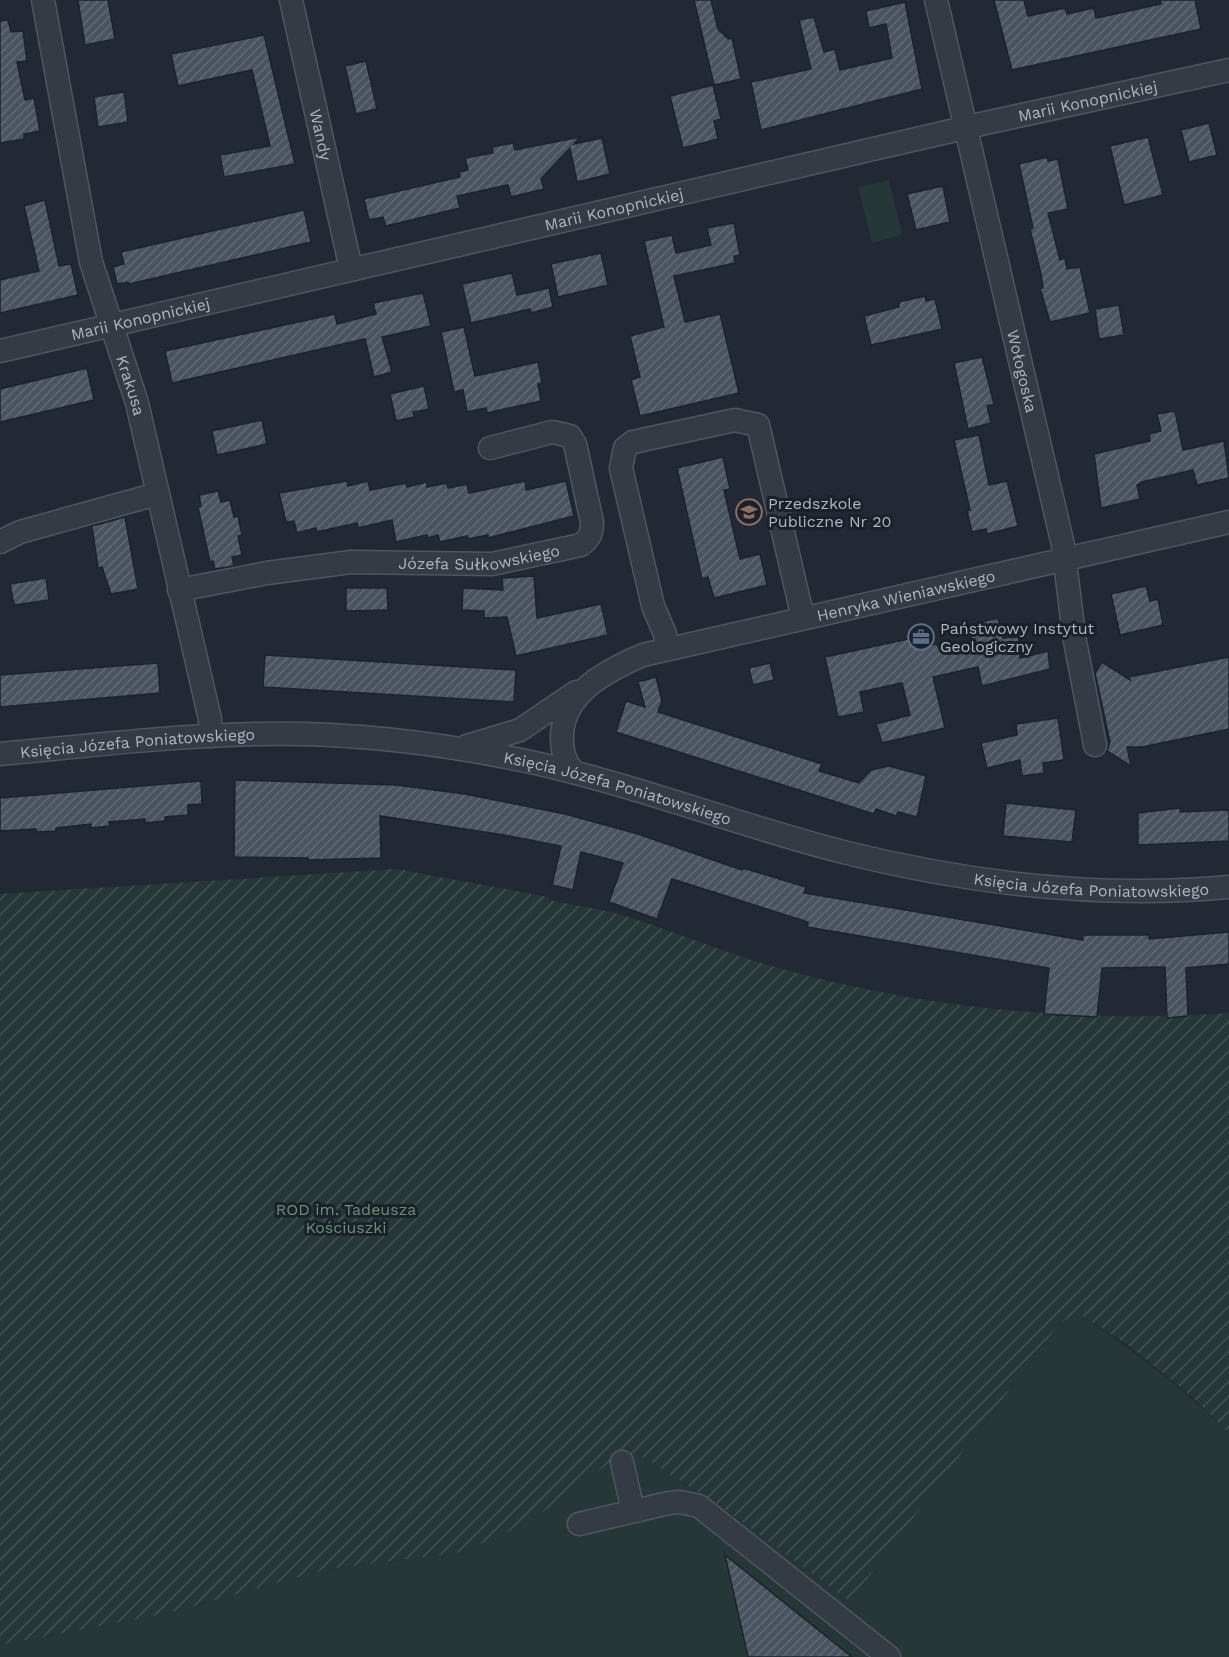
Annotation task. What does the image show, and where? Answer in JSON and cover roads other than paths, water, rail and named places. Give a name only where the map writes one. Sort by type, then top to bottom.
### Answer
[{"type":"street","name":"Krakusa","points":[[43,0],[84,232],[96,283],[132,386],[210,719],[211,736]]},
{"type":"street","name":"Wandy","points":[[291,0],[351,269]]},
{"type":"street","name":"Wołogoska","points":[[936,0],[1065,560],[1074,636],[1095,745]]},
{"type":"street","name":"Marii Konopnickiej","points":[[0,351],[965,128],[1229,70]]},
{"type":"street","points":[[667,648],[665,634],[653,606],[621,468],[625,448],[633,442],[735,420],[758,424],[803,618]]},
{"type":"street","name":"Józefa Sułkowskiego","points":[[179,590],[267,573],[351,562],[492,564],[581,545],[588,540],[592,532],[592,522],[575,444],[570,436],[561,432],[552,432],[490,448]]},
{"type":"street","points":[[0,542],[21,532],[157,494]]},
{"type":"street","name":"Henryka Wieniawskiego","points":[[453,748],[492,740],[520,730],[623,664],[667,648],[1229,522]]},
{"type":"street","name":"Henryka Wieniawskiego","points":[[574,772],[563,754],[562,728],[572,704],[590,684]]},
{"type":"street","name":"Księcia Józefa Poniatowskiego","points":[[0,754],[211,736],[338,736],[453,748],[574,772],[822,846],[948,873],[1060,887],[1155,891],[1229,887]]},
{"type":"street","points":[[622,1462],[633,1511]]},
{"type":"street","points":[[579,1524],[680,1502],[699,1506],[889,1657]]},
{"type":"place","name":"Przedszkole Publiczne Nr 20","points":[[749,512]]},
{"type":"place","name":"Państwowy Instytut Geologiczny","points":[[921,637]]},
{"type":"park label","name":"ROD im. Tadeusza Kościuszki","points":[[346,1218]]}]
